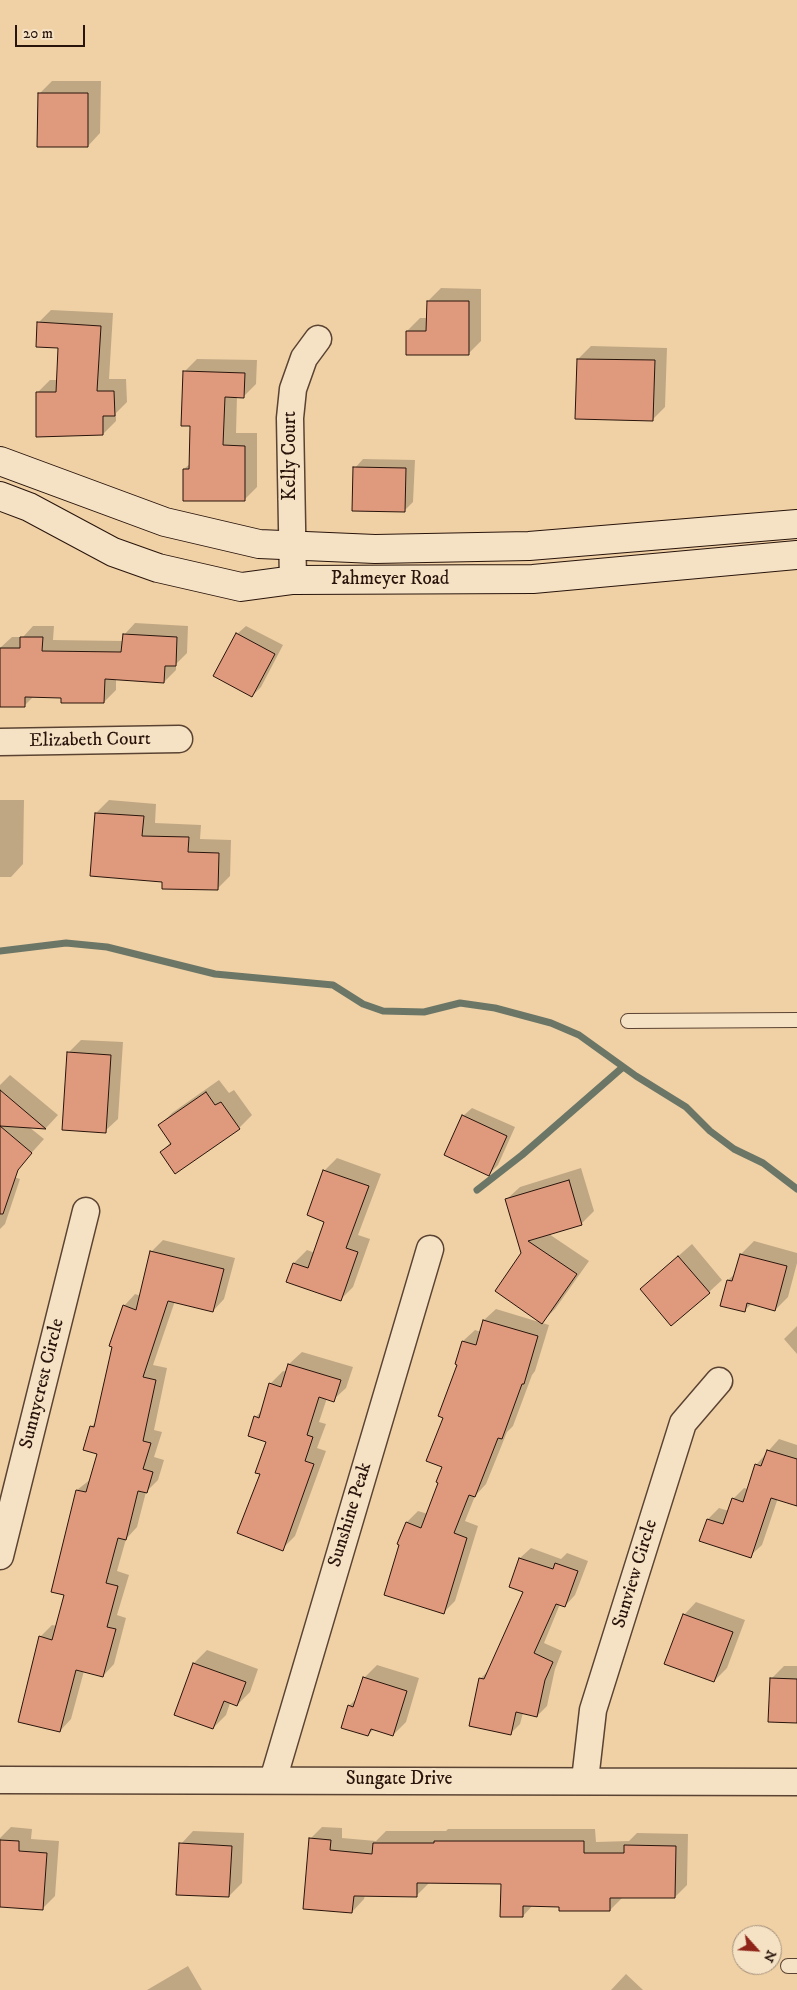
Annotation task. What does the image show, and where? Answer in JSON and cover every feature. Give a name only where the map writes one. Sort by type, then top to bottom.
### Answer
[{"type":"street","name":"Kelly Court","points":[[293,580],[290,418],[293,389],[304,358],[318,340]]},
{"type":"street","name":"Pahmeyer Road","points":[[0,461],[165,522],[259,544],[384,549],[520,547],[797,524]]},
{"type":"street","name":"Pahmeyer Road","points":[[0,496],[29,507],[113,552],[158,568],[241,587],[293,580],[533,579],[797,555]]},
{"type":"street","name":"Elizabeth Court","points":[[0,742],[179,739]]},
{"type":"street","name":"Sunnycrest Circle","points":[[0,1556],[86,1211]]},
{"type":"street","name":"Sunshine Peak","points":[[272,1780],[430,1249]]},
{"type":"street","name":"Sunview Circle","points":[[585,1780],[593,1710],[683,1424],[719,1381]]},
{"type":"street","name":"Sungate Drive","points":[[0,1780],[797,1782]]},
{"type":"lane","points":[[628,1021],[797,1020]]},
{"type":"building","points":[[38,93],[88,93],[88,147],[37,147]]},
{"type":"building","points":[[427,301],[469,301],[469,355],[406,355],[406,331],[426,331]]},
{"type":"building","points":[[37,322],[101,326],[97,391],[114,391],[115,416],[103,416],[103,435],[36,437],[36,392],[56,392],[58,348],[36,347]]},
{"type":"building","points":[[577,359],[655,360],[653,421],[575,419]]},
{"type":"building","points":[[183,371],[245,373],[244,398],[225,397],[223,445],[245,446],[245,501],[183,501],[183,469],[189,469],[190,426],[181,426]]},
{"type":"building","points":[[353,467],[406,468],[405,512],[352,511]]},
{"type":"building","points":[[236,633],[275,654],[252,697],[213,676]]},
{"type":"building","points":[[123,634],[177,637],[176,666],[165,666],[164,683],[105,679],[104,703],[61,703],[61,698],[25,697],[25,707],[0,707],[0,648],[20,648],[20,637],[43,637],[42,651],[121,652]]},
{"type":"building","points":[[95,813],[144,816],[142,836],[189,837],[188,852],[219,853],[218,890],[162,889],[162,882],[90,876]]},
{"type":"building","points":[[67,1052],[111,1055],[106,1133],[62,1130]]},
{"type":"building","points":[[0,1090],[46,1129],[0,1126]]},
{"type":"building","points":[[206,1092],[215,1105],[221,1102],[240,1129],[175,1174],[160,1152],[171,1144],[158,1125]]},
{"type":"building","points":[[462,1115],[507,1136],[489,1176],[444,1155]]},
{"type":"building","points":[[0,1126],[32,1153],[18,1170],[3,1214],[0,1214]]},
{"type":"building","points":[[323,1170],[369,1186],[346,1248],[358,1252],[341,1301],[286,1282],[293,1263],[308,1268],[324,1222],[307,1215]]},
{"type":"building","points":[[569,1180],[582,1225],[528,1241],[577,1274],[542,1324],[495,1291],[521,1253],[505,1199]]},
{"type":"building","points":[[150,1251],[224,1269],[213,1312],[168,1301],[143,1377],[156,1380],[143,1441],[151,1443],[143,1469],[153,1472],[147,1493],[138,1491],[126,1540],[118,1538],[106,1583],[118,1586],[107,1627],[116,1629],[103,1677],[76,1670],[60,1732],[18,1722],[39,1636],[52,1640],[64,1595],[51,1592],[76,1490],[86,1492],[97,1454],[83,1450],[90,1426],[94,1427],[112,1347],[109,1346],[123,1305],[136,1310]]},
{"type":"building","points":[[740,1254],[787,1266],[775,1311],[747,1303],[745,1312],[720,1306],[727,1280],[732,1281]]},
{"type":"building","points":[[678,1256],[710,1293],[671,1326],[640,1289]]},
{"type":"building","points":[[483,1320],[538,1336],[524,1384],[522,1384],[502,1439],[498,1438],[475,1497],[469,1495],[454,1533],[467,1538],[444,1614],[384,1595],[399,1545],[397,1544],[406,1522],[421,1528],[438,1483],[436,1482],[442,1467],[426,1461],[443,1418],[438,1416],[457,1365],[455,1364],[462,1341],[476,1345]]},
{"type":"building","points":[[288,1364],[341,1380],[334,1402],[319,1397],[307,1435],[313,1437],[305,1461],[314,1464],[283,1551],[237,1533],[260,1474],[255,1473],[266,1442],[248,1436],[254,1416],[259,1418],[269,1383],[281,1387]]},
{"type":"building","points":[[767,1450],[797,1459],[797,1506],[771,1498],[751,1558],[699,1541],[707,1519],[723,1524],[732,1498],[743,1502],[755,1464],[761,1466]]},
{"type":"building","points":[[519,1558],[553,1569],[555,1563],[578,1571],[565,1607],[556,1604],[534,1653],[553,1662],[545,1680],[537,1717],[516,1712],[511,1735],[469,1726],[479,1678],[484,1679],[523,1592],[509,1587]]},
{"type":"building","points":[[683,1614],[733,1632],[714,1682],[664,1664]]},
{"type":"building","points":[[193,1663],[246,1682],[237,1706],[224,1701],[213,1729],[174,1715]]},
{"type":"building","points":[[363,1677],[407,1691],[393,1736],[371,1729],[368,1736],[341,1728],[348,1705],[353,1707]]},
{"type":"building","points":[[770,1678],[797,1679],[797,1723],[768,1722]]},
{"type":"building","points":[[309,1838],[331,1840],[330,1850],[372,1854],[373,1843],[434,1843],[434,1841],[584,1841],[584,1853],[624,1853],[624,1845],[676,1846],[675,1898],[610,1898],[610,1911],[559,1911],[559,1907],[523,1906],[523,1917],[500,1917],[501,1884],[417,1883],[417,1897],[354,1896],[352,1913],[303,1909]]},
{"type":"building","points":[[0,1840],[19,1841],[19,1851],[47,1853],[43,1910],[0,1907]]},
{"type":"building","points":[[179,1843],[232,1846],[229,1897],[176,1895]]},
{"type":"waterway","points":[[0,951],[66,943],[107,947],[215,974],[333,985],[363,1004],[383,1011],[424,1012],[460,1003],[495,1008],[551,1023],[579,1035],[636,1076],[686,1107],[710,1131],[734,1149],[763,1163],[797,1189]]},
{"type":"waterway","points":[[477,1190],[522,1155],[623,1067]]}]
